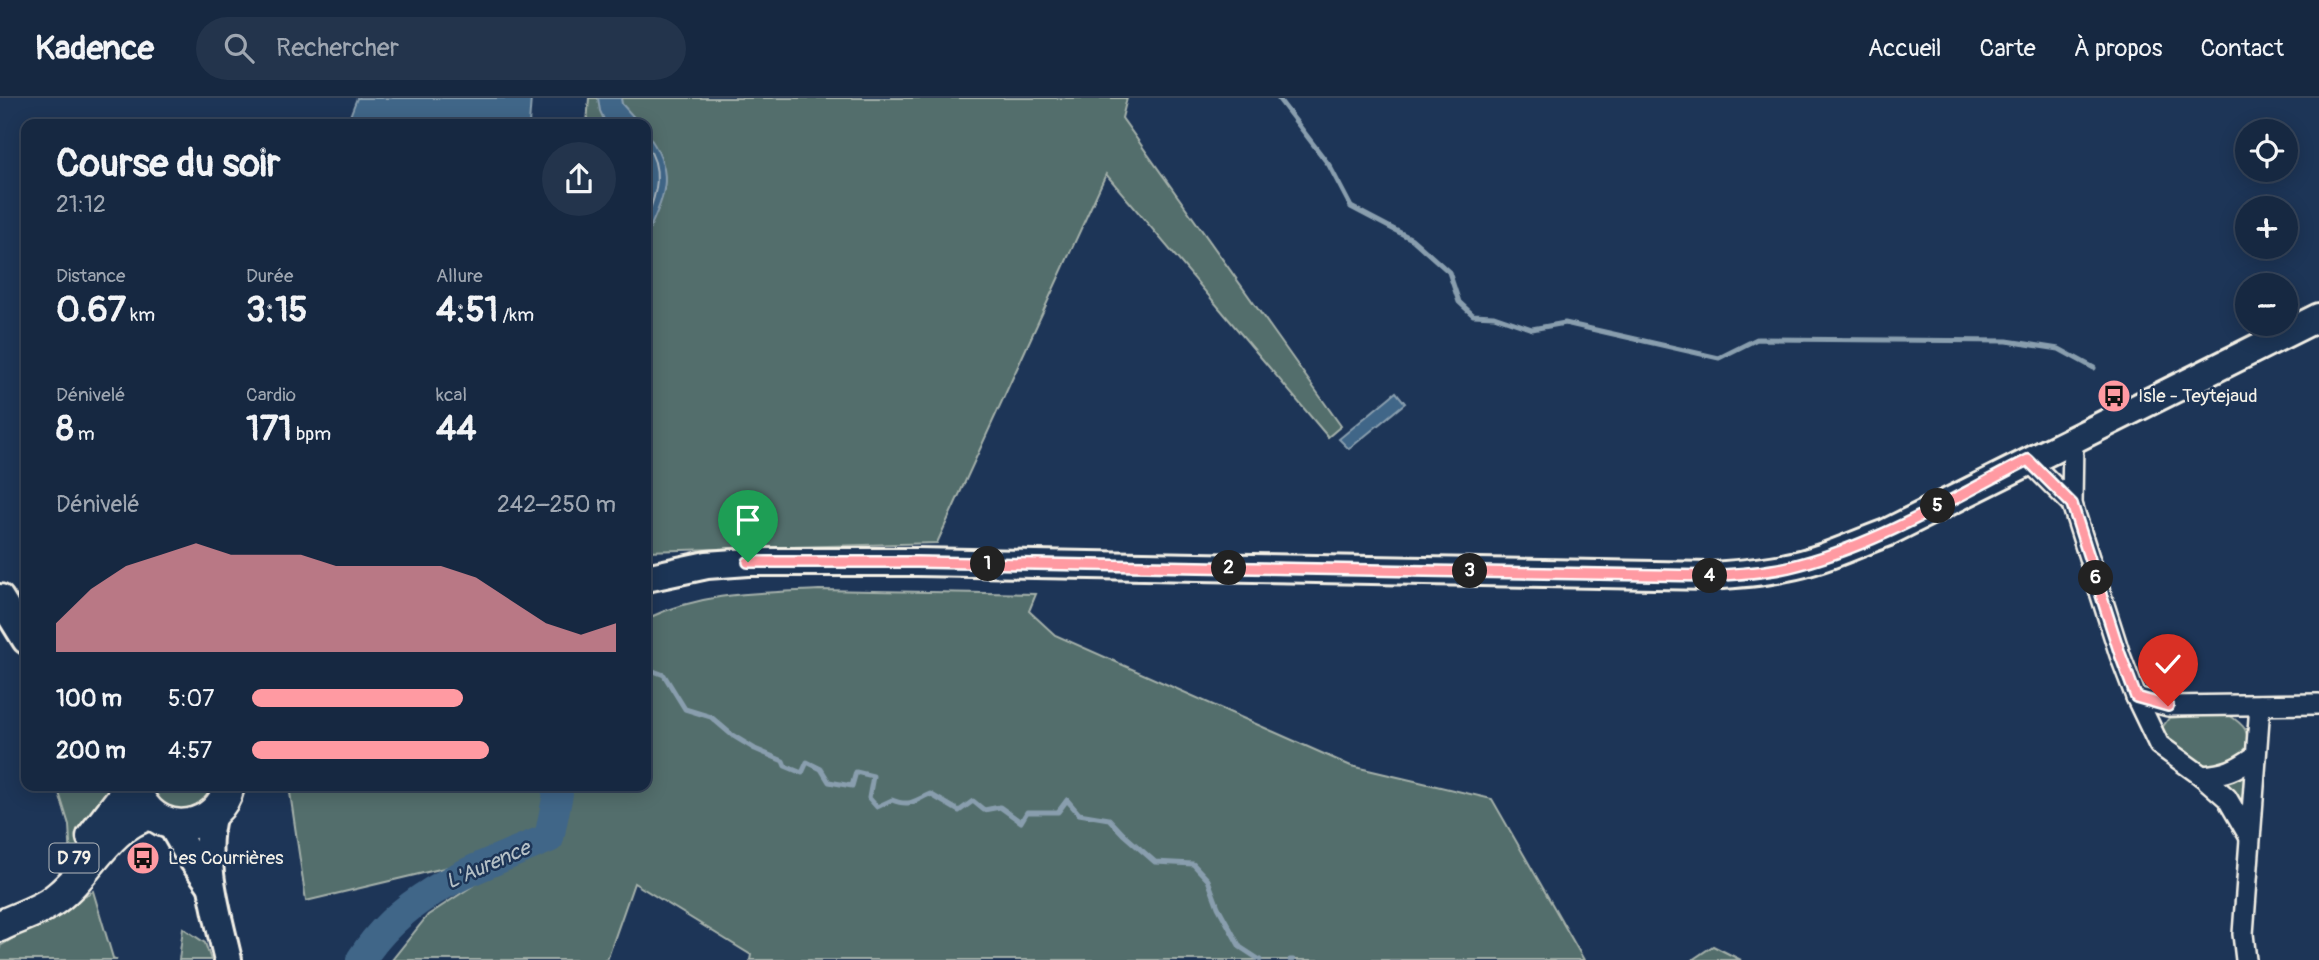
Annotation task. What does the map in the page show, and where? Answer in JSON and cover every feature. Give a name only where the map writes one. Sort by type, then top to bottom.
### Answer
[{"type":"main road","points":[[651,577],[707,565],[748,562],[917,562],[1710,576],[1753,573],[1822,558],[1886,533],[2319,317]]},
{"type":"main road","points":[[0,598],[21,632]]},
{"type":"main road","name":"D 79","points":[[4,924],[86,845],[130,791]]},
{"type":"main road","points":[[136,791],[143,805],[161,819],[212,887]]},
{"type":"main road","points":[[161,819],[194,824],[213,814],[221,805],[227,791]]},
{"type":"main road","points":[[213,814],[209,829],[212,887],[228,960]]},
{"type":"main road","name":"D 79","points":[[4,924],[55,900],[120,829],[141,817],[161,819]]},
{"type":"street","points":[[2073,438],[2072,504],[2136,697],[2159,745],[2227,798],[2249,836]]},
{"type":"street","points":[[2028,460],[2072,504]]},
{"type":"street","points":[[2136,697],[2168,706],[2319,704]]},
{"type":"street","points":[[2246,960],[2243,934],[2260,705]]},
{"type":"street","points":[[2202,776],[2221,775],[2255,756]]},
{"type":"green space","points":[[589,98],[1127,98],[1122,118],[1341,426],[1328,437],[1106,174],[937,543],[651,551],[651,119],[587,119]]},
{"type":"green space","points":[[819,590],[1036,594],[1029,611],[1055,635],[1351,766],[1492,799],[1584,960],[750,960],[751,955],[634,883],[607,960],[392,960],[428,915],[491,874],[553,842],[306,901],[290,791],[651,791],[651,617],[709,599],[752,593]]},
{"type":"green space","points":[[2226,713],[2242,725],[2247,734],[2247,755],[2237,763],[2203,770],[2163,739],[2161,729],[2169,718]]},
{"type":"green space","points":[[2255,756],[2249,836],[2227,798],[2221,774]]},
{"type":"green space","points":[[59,791],[127,791],[71,860],[69,825]]},
{"type":"green space","points":[[150,791],[214,791],[211,798],[191,812],[165,809]]},
{"type":"green space","points":[[93,891],[113,958],[117,960],[0,960],[0,946]]},
{"type":"green space","points":[[183,928],[205,943],[211,960],[179,960]]},
{"type":"green space","points":[[1713,946],[1741,960],[1692,960]]},
{"type":"water","points":[[357,98],[531,98],[529,119],[349,119]]},
{"type":"water","points":[[598,98],[621,98],[622,104],[636,119],[604,119]]},
{"type":"water","points":[[651,140],[665,172],[663,196],[651,225]]},
{"type":"water","points":[[1396,392],[1405,403],[1349,449],[1339,439]]},
{"type":"waterway","points":[[1278,98],[1329,165],[1351,207],[1412,239],[1449,272],[1459,302],[1473,315],[1494,316],[1532,329],[1565,323],[1719,358],[1757,339],[2007,341],[2059,349],[2094,368]]},
{"type":"waterway","points":[[651,670],[664,675],[685,709],[711,717],[732,735],[783,761],[785,766],[802,773],[807,762],[821,769],[829,782],[852,786],[856,772],[873,776],[869,798],[877,807],[892,800],[911,802],[930,794],[959,811],[973,801],[984,810],[1000,807],[1021,822],[1027,812],[1058,812],[1067,800],[1079,814],[1109,819],[1155,862],[1193,864],[1208,880],[1218,907],[1240,947],[1260,960]]},
{"type":"waterway","name":"L'Aurence","points":[[361,960],[379,936],[421,899],[470,872],[549,838],[557,791]]},
{"type":"place","name":"Isle - Teytejaud","points":[[2114,396]]},
{"type":"place","name":"Les Courrières","points":[[143,858]]},
{"type":"route","points":[[748,562],[917,562],[1710,576],[1753,573],[1822,558],[1886,533],[2028,460],[2072,504],[2136,697],[2168,706]]}]
